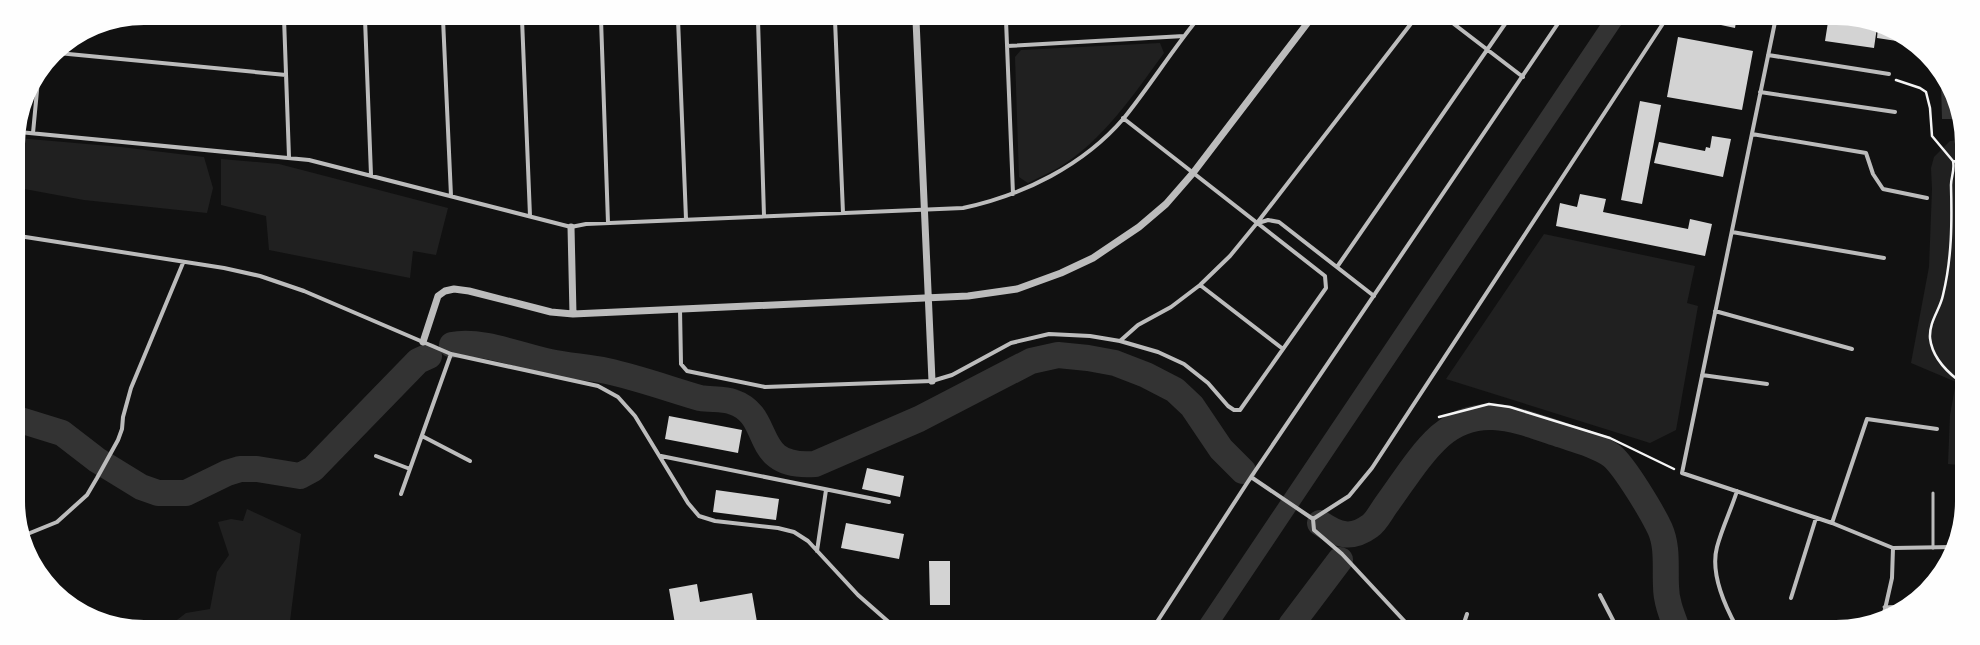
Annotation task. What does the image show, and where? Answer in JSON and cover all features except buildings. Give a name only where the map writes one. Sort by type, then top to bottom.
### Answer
[{"type":"street","points":[[284,25],[289,157]]},
{"type":"street","points":[[365,25],[371,175]]},
{"type":"street","points":[[443,25],[451,196]]},
{"type":"street","points":[[522,25],[530,216]]},
{"type":"street","points":[[601,25],[608,223]]},
{"type":"street","points":[[678,25],[686,219]]},
{"type":"street","points":[[758,25],[764,216]]},
{"type":"street","points":[[835,25],[843,213]]},
{"type":"street","points":[[916,25],[932,381]]},
{"type":"street","points":[[1006,25],[1013,194]]},
{"type":"street","points":[[25,132],[309,160],[571,227],[586,224],[686,219],[963,208],[990,202],[1013,194],[1053,175],[1084,156],[1123,118],[1193,25]]},
{"type":"street","points":[[423,342],[438,296],[445,291],[454,289],[469,291],[551,312],[573,314],[928,299],[968,296],[1018,289],[1061,273],[1093,258],[1145,222],[1166,204],[1193,173],[1306,25]]},
{"type":"street","points":[[1120,341],[1138,325],[1171,307],[1200,285],[1230,256],[1257,224],[1410,25]]},
{"type":"street","points":[[1455,25],[1523,77]]},
{"type":"street","points":[[1338,267],[1504,25]]},
{"type":"street","points":[[1158,620],[1251,477],[1557,25]]},
{"type":"street","points":[[1313,519],[1349,496],[1372,468],[1662,25]]},
{"type":"street","points":[[1774,25],[1682,473],[1832,523],[1893,548],[1946,547]]},
{"type":"street","points":[[1007,46],[1184,36]]},
{"type":"street","points":[[67,54],[286,75]]},
{"type":"street","points":[[1768,55],[1889,74]]},
{"type":"street","points":[[33,133],[37,91]]},
{"type":"street","points":[[1760,92],[1895,112]]},
{"type":"street","points":[[680,310],[681,364],[687,371],[765,387],[932,381],[952,375],[1010,343],[1049,334],[1090,336],[1120,341],[1158,352],[1184,364],[1208,384],[1228,406],[1234,410],[1240,410],[1326,288],[1325,276],[1123,118]]},
{"type":"street","points":[[1752,134],[1866,153],[1873,174],[1883,189],[1927,198]]},
{"type":"street","points":[[1257,224],[1268,220],[1279,222],[1374,296]]},
{"type":"street","points":[[571,227],[573,314]]},
{"type":"street","points":[[1732,232],[1884,258]]},
{"type":"street","points":[[25,237],[183,263],[224,268],[260,276],[304,291],[451,354],[598,386],[618,397],[635,416],[688,503],[699,516],[715,521],[778,528],[794,532],[808,540],[858,595],[886,620]]},
{"type":"street","points":[[29,533],[57,522],[87,495],[97,478],[122,428],[123,417],[131,388],[183,263]]},
{"type":"street","points":[[1200,285],[1283,348]]},
{"type":"street","points":[[1716,311],[1852,349]]},
{"type":"street","points":[[401,494],[451,354]]},
{"type":"street","points":[[1702,375],[1767,384]]},
{"type":"street","points":[[1832,523],[1867,419],[1937,429]]},
{"type":"street","points":[[422,436],[470,461]]},
{"type":"street","points":[[376,456],[410,469]]},
{"type":"street","points":[[660,456],[888,502]]},
{"type":"street","points":[[1251,477],[1313,519]]},
{"type":"street","points":[[818,551],[826,490]]},
{"type":"street","points":[[1733,620],[1727,609],[1716,573],[1717,548],[1737,491]]},
{"type":"street","points":[[1791,598],[1816,518]]},
{"type":"street","points":[[1313,519],[1314,530],[1342,554],[1403,620]]},
{"type":"street","points":[[1884,610],[1892,578],[1893,548]]},
{"type":"street","points":[[1600,595],[1613,620]]},
{"type":"street","points":[[1465,620],[1467,614]]},
{"type":"lane","points":[[1932,548],[1933,493]]},
{"type":"lane","points":[[1884,607],[1891,607]]},
{"type":"path","points":[[1889,74],[1898,82],[1920,88],[1926,92],[1930,108],[1932,136],[1953,161],[1954,168],[1951,183],[1952,230],[1948,272],[1943,297],[1931,323],[1930,338],[1934,353],[1942,365],[1955,377]]},
{"type":"path","points":[[1439,417],[1490,404],[1510,407],[1610,438],[1682,473]]},
{"type":"shaded area","points":[[1600,25],[1621,25],[1222,620],[1200,620]]},
{"type":"shaded area","points":[[1160,43],[1164,53],[1117,116],[1103,131],[1074,157],[1058,168],[1028,183],[1019,177],[1015,57],[1021,50]]},
{"type":"shaded area","points":[[1941,88],[1952,119],[1942,119]]},
{"type":"shaded area","points":[[25,139],[121,147],[204,157],[213,188],[207,213],[84,200],[25,189]]},
{"type":"shaded area","points":[[1955,140],[1955,382],[1911,363],[1929,267],[1932,189],[1931,168],[1934,157],[1950,141]]},
{"type":"shaded area","points":[[221,159],[279,164],[448,208],[436,255],[413,251],[410,278],[269,250],[266,216],[221,205]]},
{"type":"shaded area","points":[[1544,234],[1695,266],[1687,303],[1698,306],[1676,430],[1650,443],[1446,379]]},
{"type":"shaded area","points":[[1955,388],[1955,465],[1948,464],[1950,415]]},
{"type":"shaded area","points":[[247,509],[301,534],[290,620],[177,620],[186,613],[210,609],[217,572],[229,555],[218,522],[231,519],[243,521]]},
{"type":"waterway","points":[[452,345],[475,344],[488,346],[564,365],[619,374],[700,398],[733,402],[746,409],[754,418],[771,450],[780,458],[794,463],[815,464],[919,419],[1031,361],[1058,355],[1088,358],[1115,363],[1146,375],[1175,390],[1192,406],[1221,449],[1243,471]]},
{"type":"waterway","points":[[25,422],[62,433],[97,460],[141,487],[158,493],[186,493],[227,473],[240,469],[257,469],[300,476],[313,469],[418,361],[429,356]]},
{"type":"waterway","points":[[1320,523],[1339,533],[1345,534],[1357,533],[1370,526],[1432,443],[1455,426],[1469,420],[1484,417],[1515,420],[1530,424],[1601,449],[1612,456],[1624,470],[1638,490],[1663,536],[1666,557],[1667,596],[1674,620]]},
{"type":"waterway","points":[[1295,620],[1340,560]]}]
